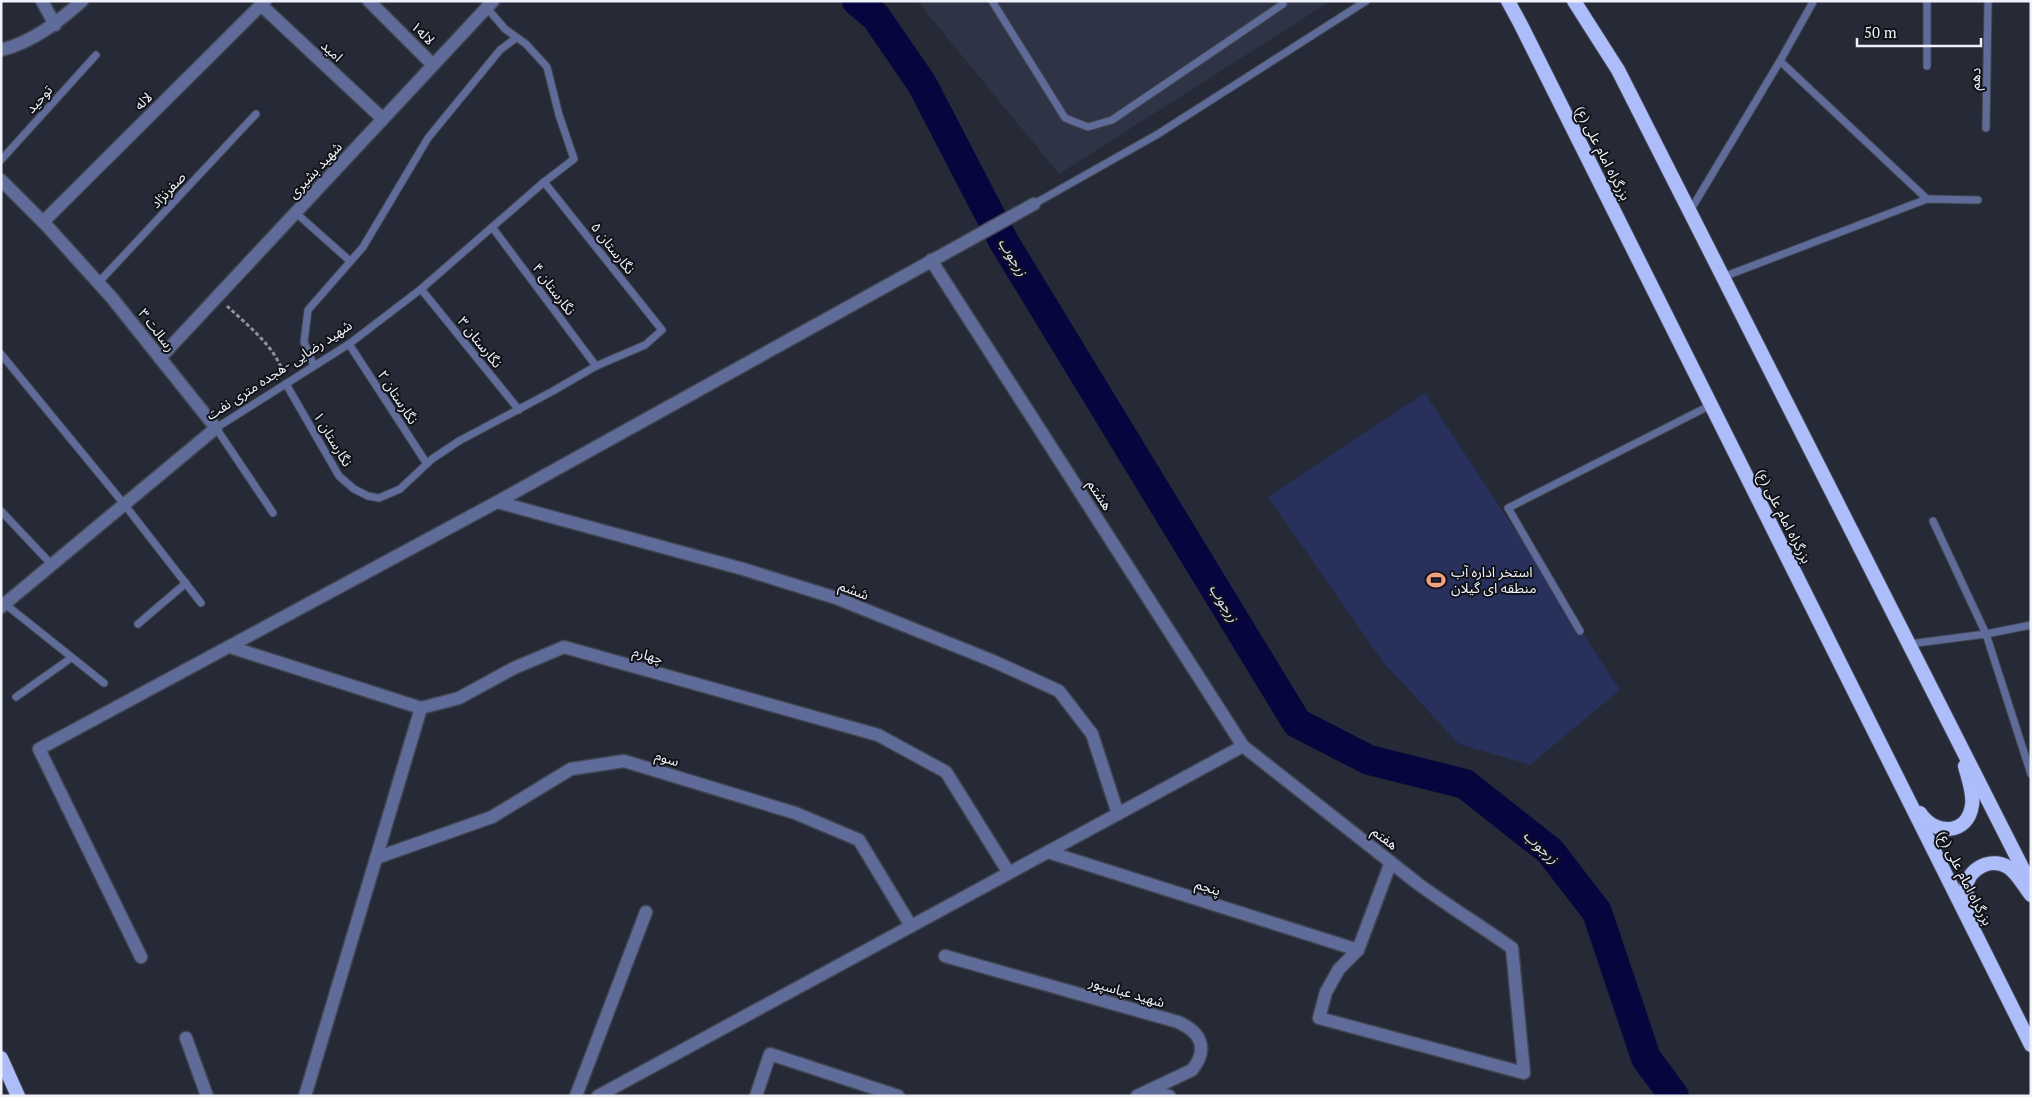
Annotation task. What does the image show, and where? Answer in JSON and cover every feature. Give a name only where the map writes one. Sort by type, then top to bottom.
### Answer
[{"type":"highway","name":"بزرگراه امام علی (ع)","points":[[1508,1],[2031,1046]]},
{"type":"highway","points":[[1574,1],[1618,70],[2031,885]]},
{"type":"highway","points":[[1898,779],[1928,824],[1941,829],[1955,828],[1967,819],[1972,806],[1962,749]]},
{"type":"highway","points":[[1980,945],[1966,893],[1967,884],[1974,872],[1981,866],[1991,863],[2005,866],[2013,871],[2031,895]]},
{"type":"highway","points":[[1,1058],[18,1096]]},
{"type":"street","points":[[42,1],[55,25]]},
{"type":"street","points":[[1,50],[17,46],[55,25],[82,1]]},
{"type":"street","name":"لاله۱","points":[[370,1],[433,65]]},
{"type":"street","name":"امید","points":[[263,3],[383,119]]},
{"type":"street","name":"لاله","points":[[43,222],[263,3]]},
{"type":"street","name":"شهید بشیری","points":[[160,358],[433,65],[487,3]]},
{"type":"street","name":"رسالت ۳","points":[[1,180],[43,222],[98,283],[216,428]]},
{"type":"street","points":[[141,957],[39,749],[230,648],[498,502],[1034,204]]},
{"type":"street","name":"هشتم","points":[[936,257],[1243,746]]},
{"type":"street","name":"شهید رضایی -هجده متری نفت","points":[[3,605],[216,428]]},
{"type":"street","name":"ششم","points":[[498,502],[743,569],[836,598],[993,661],[1059,691],[1092,734],[1118,814]]},
{"type":"street","name":"چهارم","points":[[421,708],[459,698],[514,668],[564,647],[878,735],[946,772],[1010,873]]},
{"type":"street","points":[[230,648],[421,708],[305,1096]]},
{"type":"street","points":[[598,1096],[1243,746]]},
{"type":"street","name":"هفتم","points":[[1243,746],[1419,884],[1512,948],[1524,1073],[1319,1018],[1326,992],[1338,969],[1358,950]]},
{"type":"street","name":"سوم","points":[[376,858],[492,817],[571,769],[624,761],[795,813],[859,840],[911,926]]},
{"type":"street","name":"پنجم","points":[[1048,852],[1358,950]]},
{"type":"street","points":[[1358,950],[1391,862]]},
{"type":"street","points":[[576,1096],[646,912]]},
{"type":"street","name":"شهید عباسپور","points":[[945,956],[1169,1020],[1190,1028],[1199,1037],[1201,1050],[1198,1062],[1192,1070],[1137,1096]]},
{"type":"street","points":[[186,1038],[207,1096]]},
{"type":"street","points":[[756,1096],[770,1054],[898,1096]]},
{"type":"street","points":[[1150,1090],[1169,1096]]},
{"type":"lane","points":[[992,1],[1065,118],[1088,127],[1112,120],[1283,4],[1281,1]]},
{"type":"lane","points":[[1034,204],[1158,134],[1366,1]]},
{"type":"lane","points":[[1927,1],[1927,66]]},
{"type":"lane","name":"دهم","points":[[1986,128],[1988,1]]},
{"type":"lane","points":[[1689,212],[1780,61],[1813,2]]},
{"type":"lane","points":[[314,366],[304,342],[308,310],[363,247],[428,138],[500,50],[516,38],[505,30],[487,3]]},
{"type":"lane","name":"شهید رضایی -هجده متری نفت","points":[[216,428],[349,344],[422,289],[544,182],[574,159],[559,115],[547,67],[526,44],[516,38]]},
{"type":"lane","name":"توحید","points":[[1,160],[96,55]]},
{"type":"lane","points":[[1780,61],[1927,199]]},
{"type":"lane","name":"صفرنژاد","points":[[98,283],[256,114]]},
{"type":"lane","name":"نگارستان ۵","points":[[544,182],[662,330],[645,345],[596,366]]},
{"type":"lane","points":[[1722,277],[1927,199],[1978,200]]},
{"type":"lane","points":[[296,212],[350,261]]},
{"type":"lane","name":"نگارستان ۴","points":[[492,227],[596,366]]},
{"type":"lane","name":"نگارستان ۳","points":[[422,289],[519,410]]},
{"type":"lane","name":"نگارستان ۲","points":[[349,344],[427,464]]},
{"type":"lane","points":[[1,354],[124,504],[201,603]]},
{"type":"lane","points":[[427,464],[459,440],[519,410],[596,366]]},
{"type":"lane","name":"نگارستان ۱","points":[[286,384],[339,476],[354,489],[368,496],[379,498],[400,488],[427,464]]},
{"type":"lane","points":[[1580,631],[1508,508],[1711,405]]},
{"type":"lane","name":"رسالت ۳","points":[[216,428],[273,512]]},
{"type":"lane","points":[[1,511],[52,565]]},
{"type":"lane","points":[[1933,521],[1986,634],[2031,774]]},
{"type":"lane","points":[[138,624],[186,583]]},
{"type":"lane","points":[[3,605],[104,683]]},
{"type":"lane","points":[[1909,644],[1986,634],[2031,624]]},
{"type":"lane","points":[[16,697],[72,658]]},
{"type":"path","points":[[218,296],[250,327],[279,360],[286,384]]},
{"type":"shaded area","points":[[917,1],[1331,1],[1059,174]]},
{"type":"shaded area","name":"استخر اداره آب منطقه ای گیلان","points":[[1425,393],[1620,690],[1530,765],[1459,744],[1383,662],[1268,497]]},
{"type":"waterway","name":"زرجوب","points":[[857,1],[876,17],[922,84],[1004,242],[1297,723],[1369,760],[1465,784],[1550,851],[1597,912],[1646,1058],[1674,1096]]},
{"type":"place","name":"استخر اداره آب منطقه ای گیلان","points":[[1436,580]]}]
